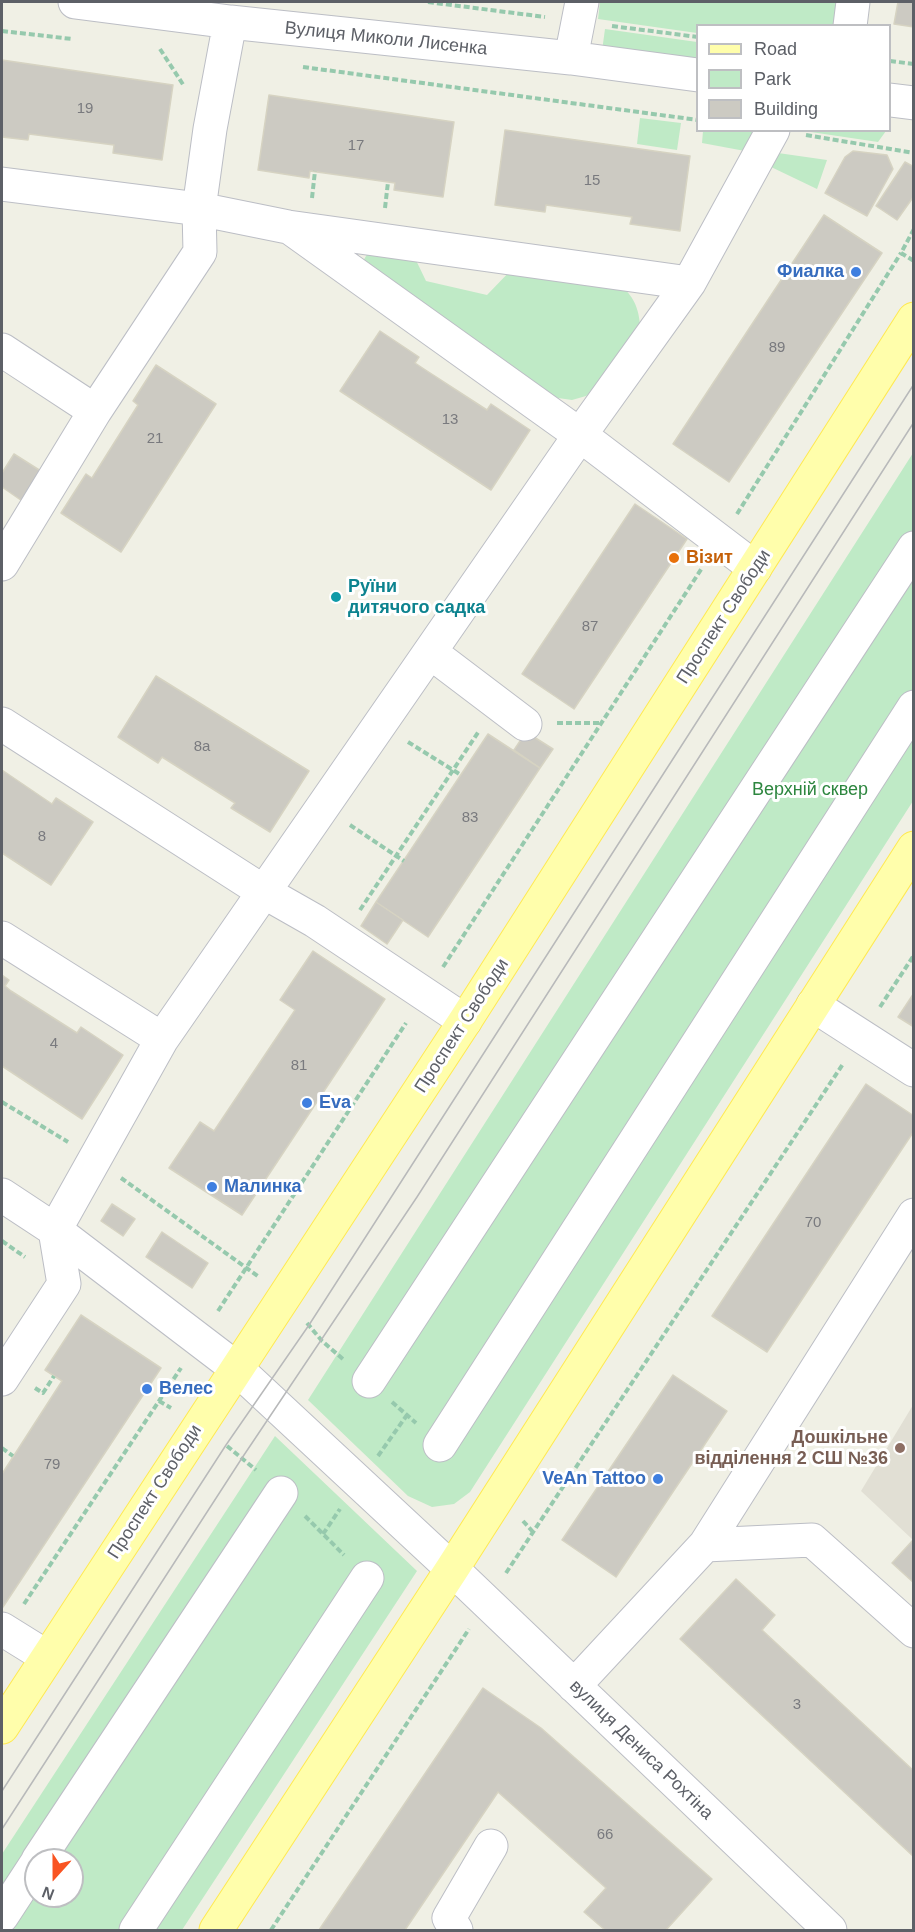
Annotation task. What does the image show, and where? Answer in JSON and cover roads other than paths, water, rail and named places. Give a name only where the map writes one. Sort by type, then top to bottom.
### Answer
[{"type":"main road","name":"Проспект Свободи","points":[[2,1727],[465,1021],[914,319]]},
{"type":"main road","points":[[216,1930],[452,1569],[914,848]]},
{"type":"street","name":"Вулиця Миколи Лисенка","points":[[75,2],[230,22],[571,58],[696,75]]},
{"type":"street","points":[[571,58],[582,2]]},
{"type":"street","points":[[850,24],[853,2]]},
{"type":"street","points":[[2,564],[95,411],[200,252],[199,209],[230,22]]},
{"type":"street","points":[[891,100],[914,103]]},
{"type":"street","points":[[2,1379],[64,1284],[55,1230],[162,1039],[580,435],[689,283],[786,132]]},
{"type":"street","points":[[2,184],[199,209],[288,226],[689,283]]},
{"type":"street","points":[[288,226],[580,435],[755,568]]},
{"type":"street","points":[[2,350],[95,411]]},
{"type":"street","points":[[369,1381],[914,548]]},
{"type":"street","points":[[430,652],[525,724]]},
{"type":"street","points":[[440,1444],[914,707]]},
{"type":"street","points":[[2,724],[264,892],[315,921],[465,1021]]},
{"type":"street","points":[[2,938],[162,1039]]},
{"type":"street","points":[[813,1005],[914,1070]]},
{"type":"street","name":"вулиця Дениса Рохтіна","points":[[2,1196],[55,1230],[236,1368],[487,1602],[830,1930]]},
{"type":"street","points":[[574,1686],[705,1545],[914,1215]]},
{"type":"street","points":[[46,1848],[281,1493]]},
{"type":"street","points":[[705,1545],[812,1540],[914,1631]]},
{"type":"street","points":[[136,1930],[367,1578]]},
{"type":"street","points":[[3,1630],[47,1657]]},
{"type":"street","points":[[456,1930],[449,1918],[491,1846]]},
{"type":"street","points":[[2,1916],[24,1882]]},
{"type":"tram line","points":[[2,1791],[226,1445],[309,1325],[914,384]]},
{"type":"tram line","points":[[2,1829],[242,1458],[417,1197],[914,422]]},
{"type":"place","name":"Фиалка","points":[[856,272]]},
{"type":"place","name":"Візит","points":[[674,558]]},
{"type":"place","name":"Руїни дитячого садка","points":[[336,597]]},
{"type":"place","name":"Eva","points":[[307,1103]]},
{"type":"place","name":"Малинка","points":[[212,1187]]},
{"type":"place","name":"Велес","points":[[147,1389]]},
{"type":"place","name":"Дошкільне відділення 2 СШ №36","points":[[900,1448]]},
{"type":"place","name":"VeAn Tattoo","points":[[658,1479]]},
{"type":"park label","name":"Верхній сквер","points":[[810,790]]}]
